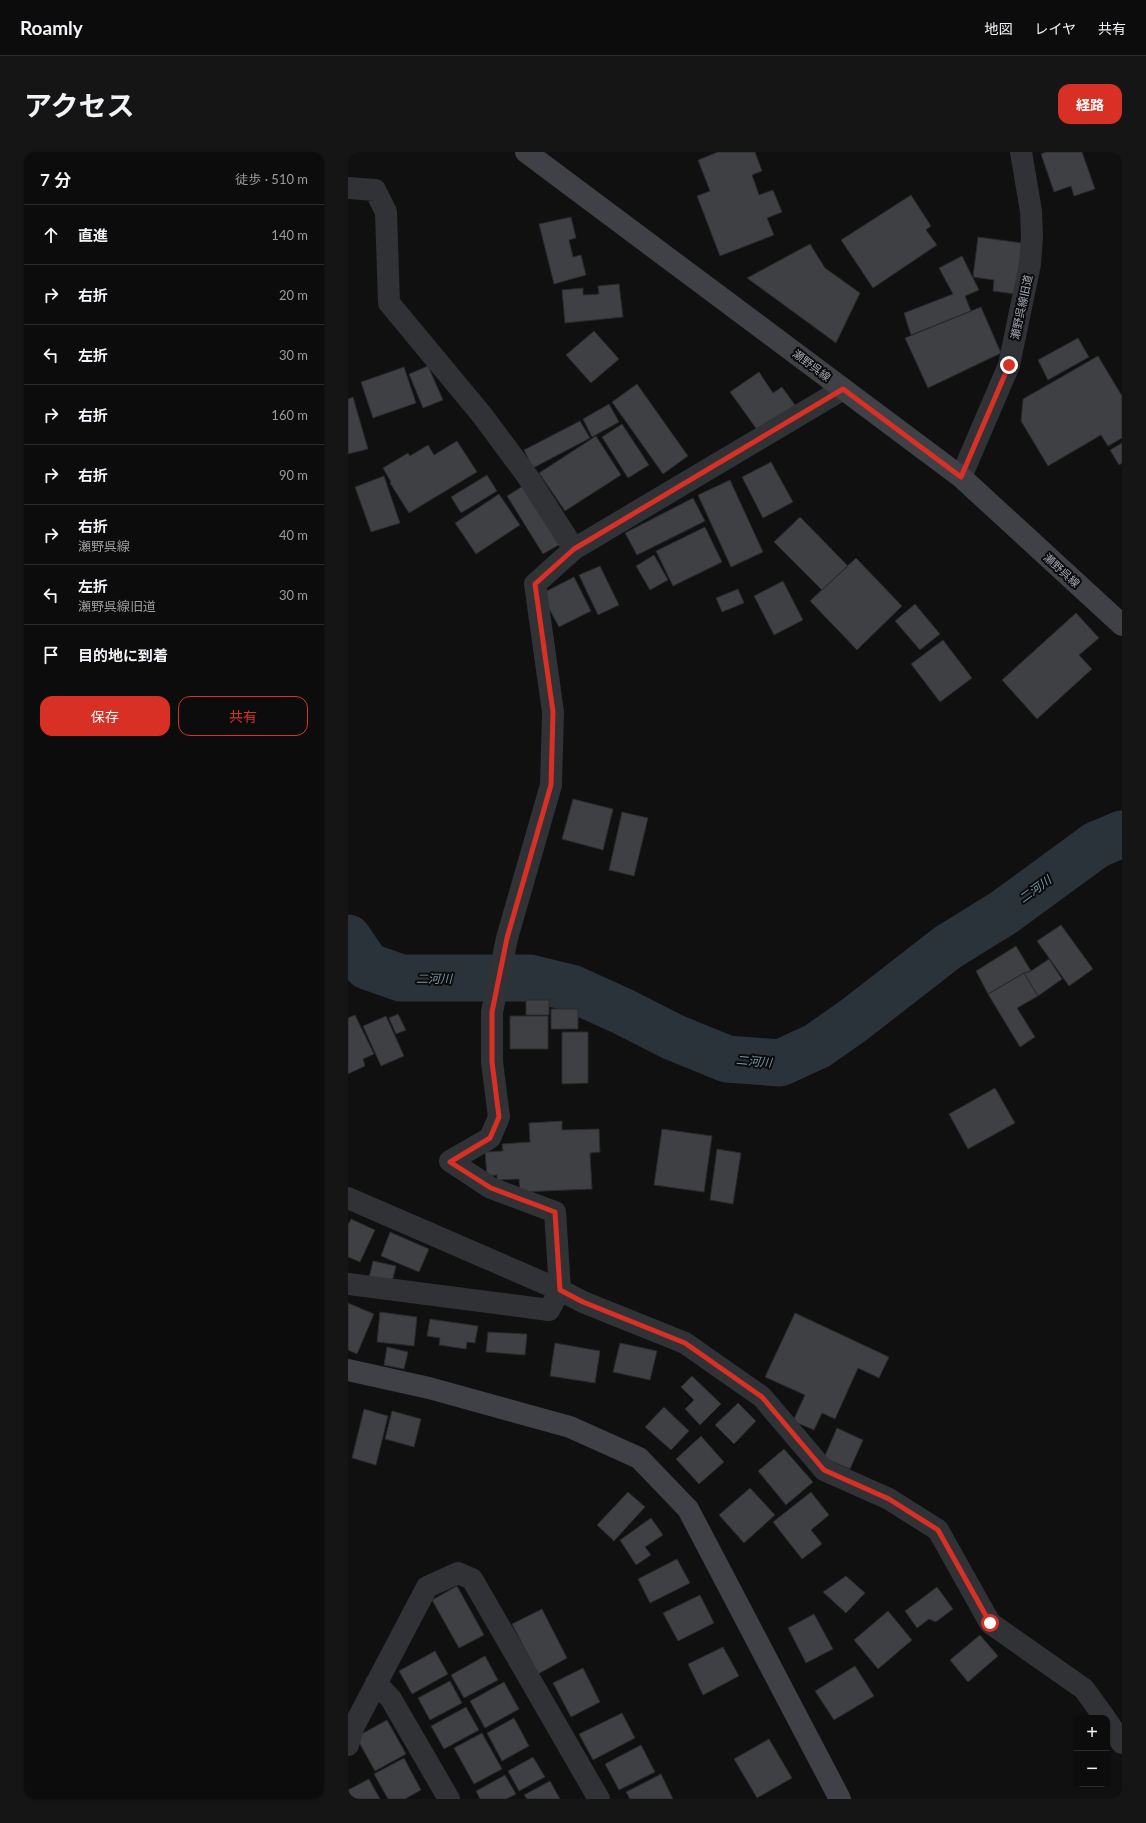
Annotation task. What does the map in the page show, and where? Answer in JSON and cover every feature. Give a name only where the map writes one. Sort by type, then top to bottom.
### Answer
[{"type":"main road","name":"瀬野呉線","points":[[526,152],[961,477],[1122,624]]},
{"type":"main road","points":[[348,1370],[429,1388],[570,1427],[639,1458],[688,1509],[840,1799]]},
{"type":"street","name":"瀬野呉線旧道","points":[[961,477],[1009,365],[1030,264],[1032,237],[1031,211],[1020,152]]},
{"type":"street","points":[[348,188],[375,190],[386,212],[389,303],[482,415],[528,477],[574,549]]},
{"type":"street","points":[[348,1284],[549,1310],[560,1290],[555,1212],[491,1188],[450,1162],[490,1138],[499,1117],[492,1062],[492,1012],[507,938],[551,785],[553,712],[535,584],[574,549],[843,389]]},
{"type":"street","points":[[348,1198],[560,1290],[583,1302],[685,1343],[762,1397],[824,1470],[889,1499],[938,1530],[990,1623],[1084,1688],[1103,1715]]},
{"type":"street","points":[[348,1745],[353,1728],[427,1587],[458,1573],[472,1579],[599,1799]]},
{"type":"street","points":[[376,1683],[391,1699],[450,1799]]},
{"type":"street","points":[[1110,1725],[1122,1743]]},
{"type":"building","points":[[718,152],[755,152],[762,171],[752,175],[759,195],[773,190],[782,212],[767,218],[774,235],[720,256],[697,196],[710,191],[698,160]]},
{"type":"building","points":[[1046,152],[1082,152],[1095,189],[1074,196],[1071,186],[1054,192],[1041,154]]},
{"type":"building","points":[[911,195],[931,226],[926,230],[937,245],[873,288],[841,240]]},
{"type":"building","points":[[571,217],[576,238],[569,240],[573,257],[581,255],[586,275],[554,284],[539,224]]},
{"type":"building","points":[[978,237],[1029,244],[1022,295],[993,291],[994,280],[973,277]]},
{"type":"building","points":[[810,244],[825,268],[860,293],[836,343],[747,278]]},
{"type":"building","points":[[962,256],[979,290],[965,296],[971,311],[911,335],[904,313],[953,294],[939,268]]},
{"type":"building","points":[[619,284],[623,317],[565,323],[562,290],[583,288],[583,295],[599,294],[598,286]]},
{"type":"building","points":[[981,307],[1001,353],[928,388],[905,338]]},
{"type":"building","points":[[594,331],[619,359],[591,383],[566,355]]},
{"type":"building","points":[[1078,338],[1089,357],[1048,380],[1038,360]]},
{"type":"building","points":[[1098,356],[1122,396],[1122,438],[1108,446],[1101,435],[1048,466],[1021,421],[1023,399]]},
{"type":"building","points":[[428,366],[443,400],[423,408],[409,374]]},
{"type":"building","points":[[404,367],[416,403],[373,418],[361,382]]},
{"type":"building","points":[[759,372],[773,393],[782,387],[795,405],[758,431],[730,392]]},
{"type":"building","points":[[637,384],[688,456],[663,474],[612,402]]},
{"type":"building","points":[[353,397],[368,449],[348,454],[348,399]]},
{"type":"building","points":[[609,404],[619,422],[592,437],[583,419]]},
{"type":"building","points":[[580,421],[590,438],[533,468],[524,450]]},
{"type":"building","points":[[622,424],[649,465],[628,478],[602,437]]},
{"type":"building","points":[[596,436],[621,475],[565,511],[539,473]]},
{"type":"building","points":[[457,441],[477,472],[409,513],[390,483],[391,482],[383,468],[408,453],[410,456],[428,445],[434,455]]},
{"type":"building","points":[[1122,443],[1122,463],[1119,465],[1110,450]]},
{"type":"building","points":[[771,462],[793,502],[763,518],[742,477]]},
{"type":"building","points":[[487,475],[497,491],[461,513],[451,497]]},
{"type":"building","points":[[384,476],[400,523],[371,532],[355,487]]},
{"type":"building","points":[[730,480],[763,552],[731,567],[698,495]]},
{"type":"building","points":[[526,484],[562,543],[543,554],[507,496]]},
{"type":"building","points":[[499,494],[520,525],[476,554],[455,523]]},
{"type":"building","points":[[693,498],[705,521],[637,555],[625,533]]},
{"type":"building","points":[[800,517],[848,566],[822,590],[774,542]]},
{"type":"building","points":[[705,527],[722,562],[673,586],[656,551]]},
{"type":"building","points":[[654,555],[668,580],[650,590],[636,566]]},
{"type":"building","points":[[856,558],[902,606],[857,650],[810,601]]},
{"type":"building","points":[[600,566],[619,605],[598,615],[579,575]]},
{"type":"building","points":[[574,577],[591,611],[559,627],[541,594]]},
{"type":"building","points":[[783,581],[803,620],[774,635],[754,596]]},
{"type":"building","points":[[738,589],[744,603],[722,612],[716,598]]},
{"type":"building","points":[[915,604],[940,634],[920,650],[895,621]]},
{"type":"building","points":[[1076,613],[1099,638],[1079,655],[1092,669],[1037,719],[1002,680]]},
{"type":"building","points":[[943,640],[972,678],[940,702],[911,664]]},
{"type":"building","points":[[573,799],[613,809],[603,850],[562,839]]},
{"type":"building","points":[[622,812],[648,818],[634,876],[609,870]]},
{"type":"building","points":[[1061,925],[1093,969],[1069,986],[1037,941]]},
{"type":"building","points":[[1016,946],[1031,971],[1024,973],[988,994],[976,971]]},
{"type":"building","points":[[1049,959],[1062,979],[1038,996],[1024,973],[1031,971]]},
{"type":"building","points":[[1024,973],[1038,996],[1017,1008],[1035,1037],[1020,1047],[988,994]]},
{"type":"building","points":[[526,1000],[549,1000],[549,1015],[526,1015]]},
{"type":"building","points":[[551,1009],[578,1009],[578,1029],[551,1029]]},
{"type":"building","points":[[398,1014],[406,1030],[396,1034],[389,1018]]},
{"type":"building","points":[[355,1015],[374,1054],[363,1059],[365,1066],[348,1074],[348,1018]]},
{"type":"building","points":[[386,1016],[404,1056],[381,1066],[363,1026]]},
{"type":"building","points":[[510,1016],[548,1016],[548,1049],[510,1049]]},
{"type":"building","points":[[562,1032],[588,1032],[588,1083],[562,1084]]},
{"type":"building","points":[[995,1088],[1015,1123],[968,1149],[949,1114]]},
{"type":"building","points":[[562,1121],[562,1130],[599,1129],[600,1152],[590,1153],[592,1189],[520,1192],[519,1179],[497,1180],[497,1175],[487,1176],[485,1152],[503,1151],[502,1144],[530,1142],[529,1123]]},
{"type":"building","points":[[662,1129],[712,1136],[704,1192],[654,1185]]},
{"type":"building","points":[[717,1149],[741,1153],[733,1204],[710,1200]]},
{"type":"building","points":[[351,1219],[375,1230],[360,1262],[348,1257],[348,1225]]},
{"type":"building","points":[[390,1232],[429,1249],[419,1272],[381,1256]]},
{"type":"building","points":[[373,1261],[396,1266],[392,1282],[369,1278]]},
{"type":"building","points":[[348,1303],[374,1314],[357,1354],[348,1350]]},
{"type":"building","points":[[380,1312],[417,1317],[414,1346],[377,1342]]},
{"type":"building","points":[[795,1313],[889,1357],[879,1378],[858,1368],[835,1419],[822,1413],[814,1430],[793,1421],[805,1395],[765,1377]]},
{"type":"building","points":[[430,1319],[478,1326],[475,1343],[467,1342],[466,1349],[439,1345],[440,1338],[427,1336]]},
{"type":"building","points":[[488,1332],[527,1334],[525,1355],[486,1352]]},
{"type":"building","points":[[555,1343],[600,1351],[595,1383],[550,1376]]},
{"type":"building","points":[[620,1343],[657,1351],[650,1380],[613,1372]]},
{"type":"building","points":[[387,1347],[408,1352],[404,1369],[384,1365]]},
{"type":"building","points":[[692,1376],[721,1404],[700,1425],[685,1409],[694,1400],[681,1387]]},
{"type":"building","points":[[738,1403],[756,1421],[734,1444],[715,1425]]},
{"type":"building","points":[[664,1407],[689,1431],[671,1450],[645,1427]]},
{"type":"building","points":[[364,1409],[388,1416],[376,1465],[352,1458]]},
{"type":"building","points":[[392,1411],[421,1419],[414,1447],[385,1439]]},
{"type":"building","points":[[837,1428],[863,1440],[850,1469],[824,1458]]},
{"type":"building","points":[[701,1436],[724,1462],[699,1484],[676,1459]]},
{"type":"building","points":[[784,1449],[813,1482],[786,1505],[758,1471]]},
{"type":"building","points":[[750,1488],[775,1515],[744,1543],[719,1515]]},
{"type":"building","points":[[628,1492],[645,1507],[614,1541],[597,1525]]},
{"type":"building","points":[[811,1492],[829,1515],[811,1530],[822,1544],[802,1559],[773,1522]]},
{"type":"building","points":[[651,1518],[663,1535],[645,1547],[651,1555],[636,1565],[620,1540]]},
{"type":"building","points":[[677,1559],[690,1583],[650,1603],[638,1579]]},
{"type":"building","points":[[846,1576],[865,1593],[846,1613],[823,1592]]},
{"type":"building","points":[[457,1586],[484,1635],[459,1648],[432,1600]]},
{"type":"building","points":[[937,1587],[953,1609],[936,1622],[929,1619],[917,1628],[905,1611]]},
{"type":"building","points":[[700,1595],[714,1623],[678,1641],[663,1613]]},
{"type":"building","points":[[542,1609],[567,1658],[538,1674],[512,1624]]},
{"type":"building","points":[[888,1611],[912,1640],[878,1669],[854,1640]]},
{"type":"building","points":[[814,1614],[833,1649],[806,1663],[788,1628]]},
{"type":"building","points":[[980,1635],[998,1656],[968,1682],[950,1660]]},
{"type":"building","points":[[723,1647],[739,1676],[703,1695],[688,1664]]},
{"type":"building","points":[[435,1651],[448,1674],[412,1694],[399,1671]]},
{"type":"building","points":[[485,1656],[498,1680],[464,1698],[451,1675]]},
{"type":"building","points":[[855,1666],[874,1696],[834,1720],[815,1691]]},
{"type":"building","points":[[583,1668],[600,1702],[571,1717],[553,1683]]},
{"type":"building","points":[[450,1681],[462,1703],[430,1720],[418,1698]]},
{"type":"building","points":[[504,1682],[519,1709],[485,1728],[470,1701]]},
{"type":"building","points":[[466,1707],[479,1730],[444,1749],[431,1726]]},
{"type":"building","points":[[622,1713],[635,1738],[593,1760],[579,1734]]},
{"type":"building","points":[[514,1718],[529,1746],[502,1761],[487,1733]]},
{"type":"building","points":[[387,1720],[406,1754],[375,1771],[356,1737]]},
{"type":"building","points":[[482,1733],[502,1769],[474,1784],[454,1748]]},
{"type":"building","points":[[769,1739],[792,1778],[757,1798],[734,1759]]},
{"type":"building","points":[[641,1745],[655,1772],[619,1790],[605,1764]]},
{"type":"building","points":[[533,1757],[545,1777],[519,1791],[508,1771]]},
{"type":"building","points":[[404,1758],[421,1790],[405,1799],[388,1799],[374,1774]]},
{"type":"building","points":[[661,1774],[673,1799],[630,1799],[626,1792]]},
{"type":"building","points":[[505,1775],[516,1794],[506,1799],[480,1799],[476,1791]]},
{"type":"building","points":[[369,1779],[380,1799],[348,1799],[348,1790]]},
{"type":"building","points":[[550,1781],[560,1799],[527,1799],[524,1795]]},
{"type":"waterway","name":"二河川","points":[[348,938],[367,966],[401,978],[530,978],[571,988],[624,1012],[673,1037],[727,1059],[780,1063],[817,1046],[854,1020],[948,947],[1003,913],[1096,845],[1122,834]]},
{"type":"route","points":[[990,1623],[938,1530],[889,1499],[824,1470],[762,1397],[685,1343],[583,1302],[560,1290],[555,1212],[491,1188],[450,1162],[490,1138],[499,1117],[492,1062],[492,1012],[507,938],[551,785],[553,712],[535,584],[574,549],[843,389],[961,477],[1009,365]]}]
